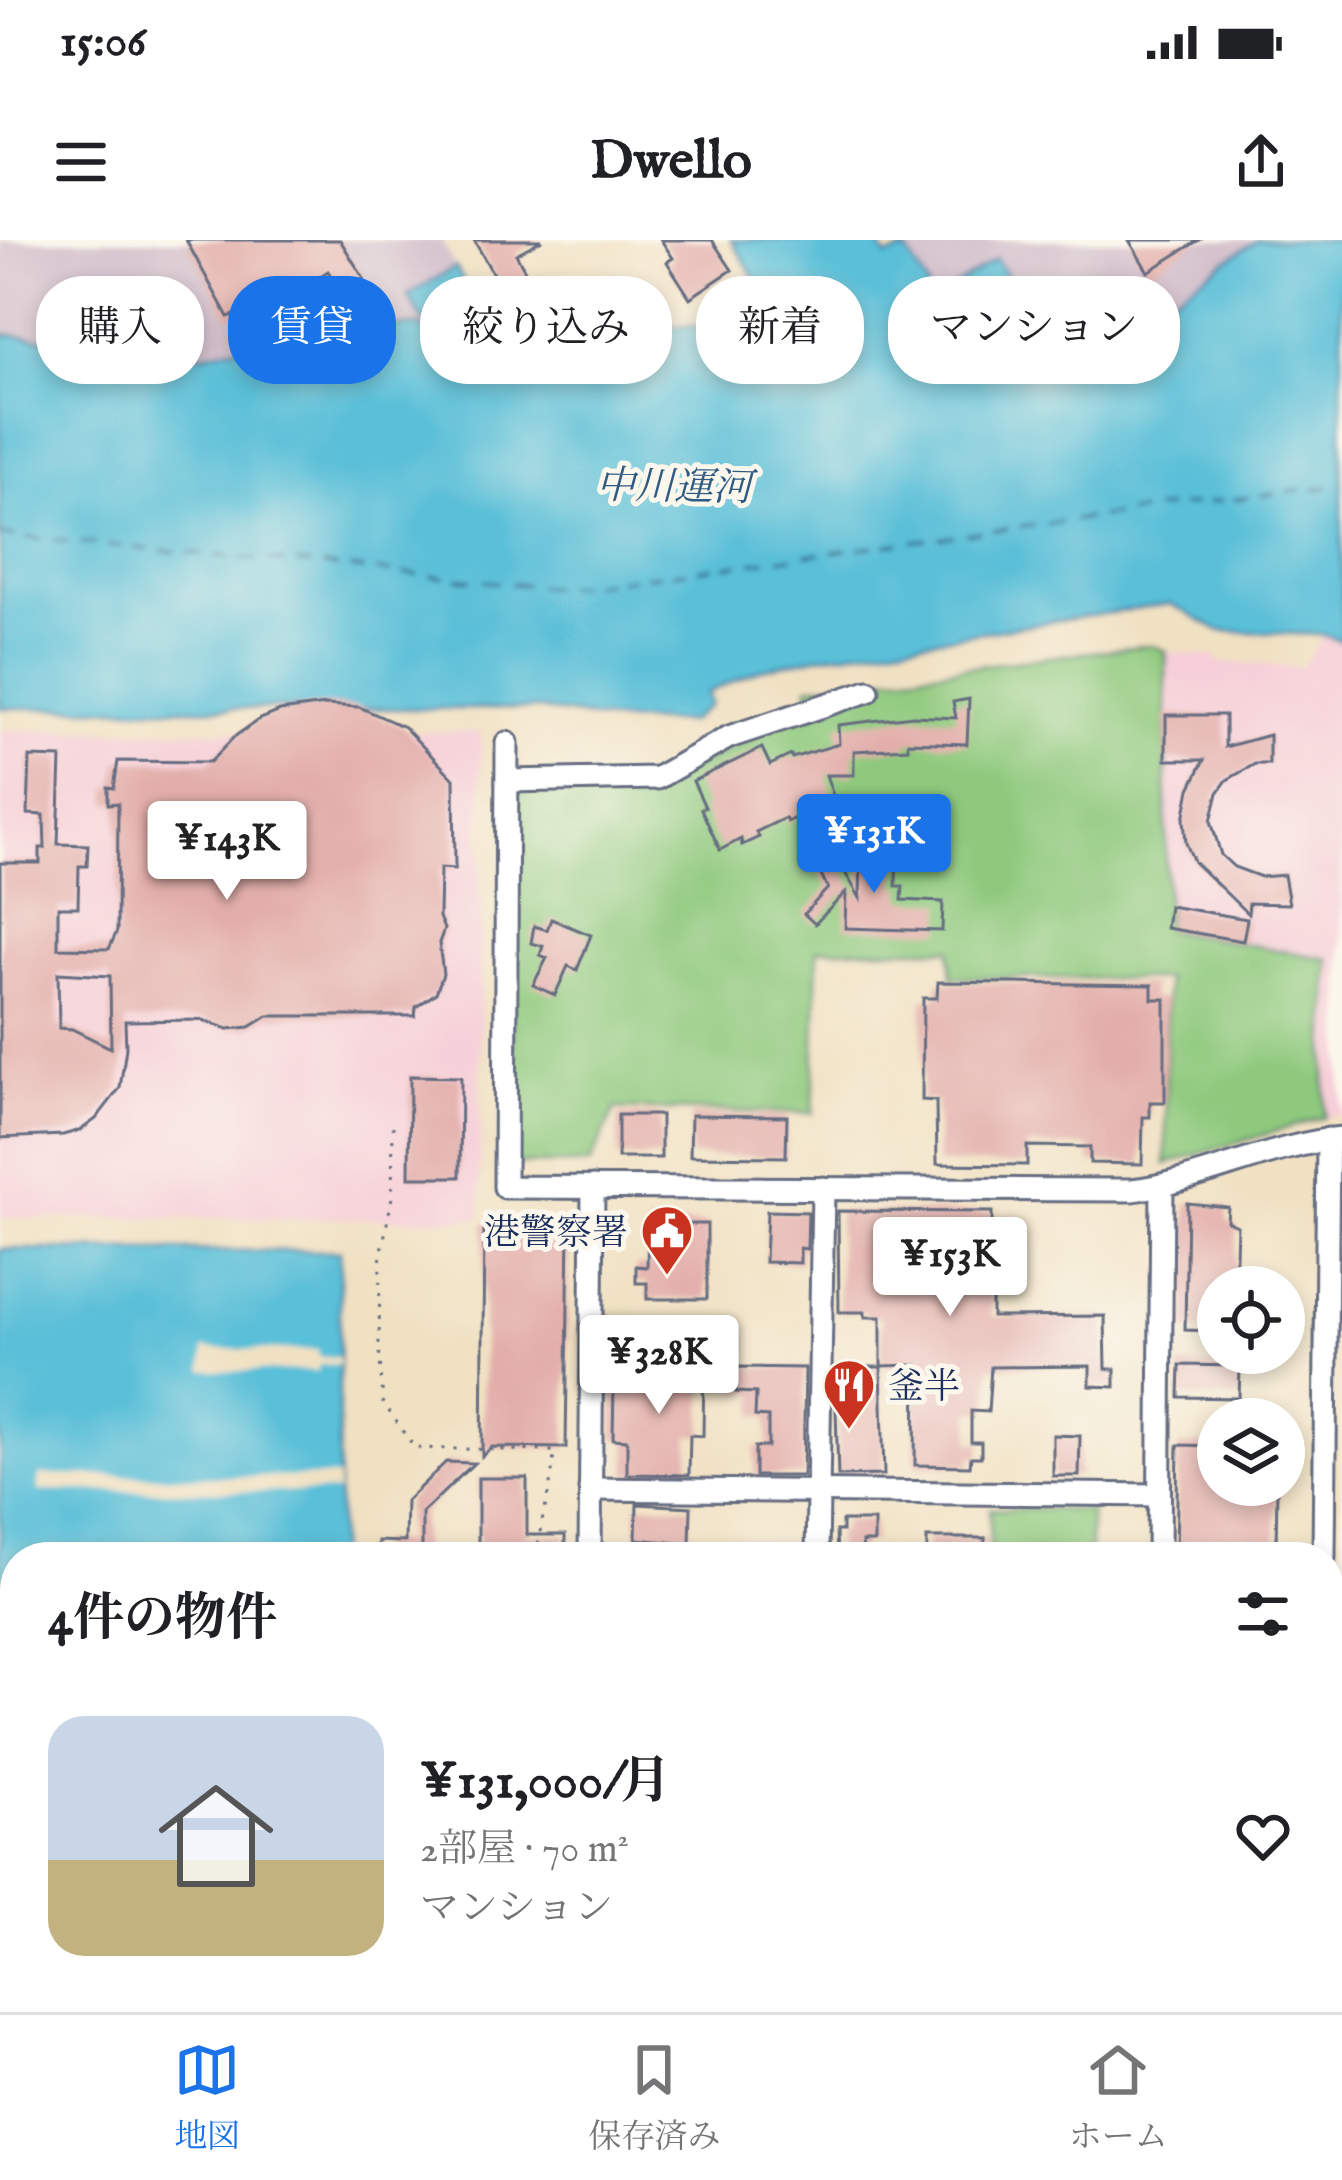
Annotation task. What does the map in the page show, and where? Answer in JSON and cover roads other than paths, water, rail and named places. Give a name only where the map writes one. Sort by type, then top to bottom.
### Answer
[{"type":"street","points":[[507,781],[657,778],[729,737],[868,691]]},
{"type":"street","points":[[507,743],[505,1187],[1132,1190],[1335,1139],[1333,1498],[1326,1542]]},
{"type":"street","points":[[1159,1542],[1162,1186]]},
{"type":"street","points":[[590,1542],[593,1187]]},
{"type":"street","points":[[817,1542],[823,1188]]},
{"type":"street","points":[[590,1489],[1159,1495]]},
{"type":"water","name":"中川運河","points":[[731,240],[876,240],[887,257],[906,250],[922,276],[888,276],[888,384],[1180,384],[1180,292],[1257,240],[1342,240],[1342,641],[1324,635],[1220,631],[1170,604],[761,669],[707,693],[710,704],[689,722],[609,721],[538,709],[0,708],[0,334],[36,338],[36,384],[204,384],[204,354],[228,348],[228,384],[396,384],[396,327],[420,326],[420,384],[672,384],[672,326],[696,326],[696,384],[864,384],[864,276],[754,276]]},
{"type":"water","points":[[996,259],[1007,276],[970,276]]},
{"type":"water","points":[[455,267],[461,276],[440,276]]},
{"type":"water","points":[[420,288],[420,316],[408,295]]},
{"type":"water","points":[[0,1249],[340,1251],[338,1542],[0,1542]]},
{"type":"place","name":"港警察署","points":[[667,1277]]},
{"type":"place","name":"釜半","points":[[849,1431]]}]
